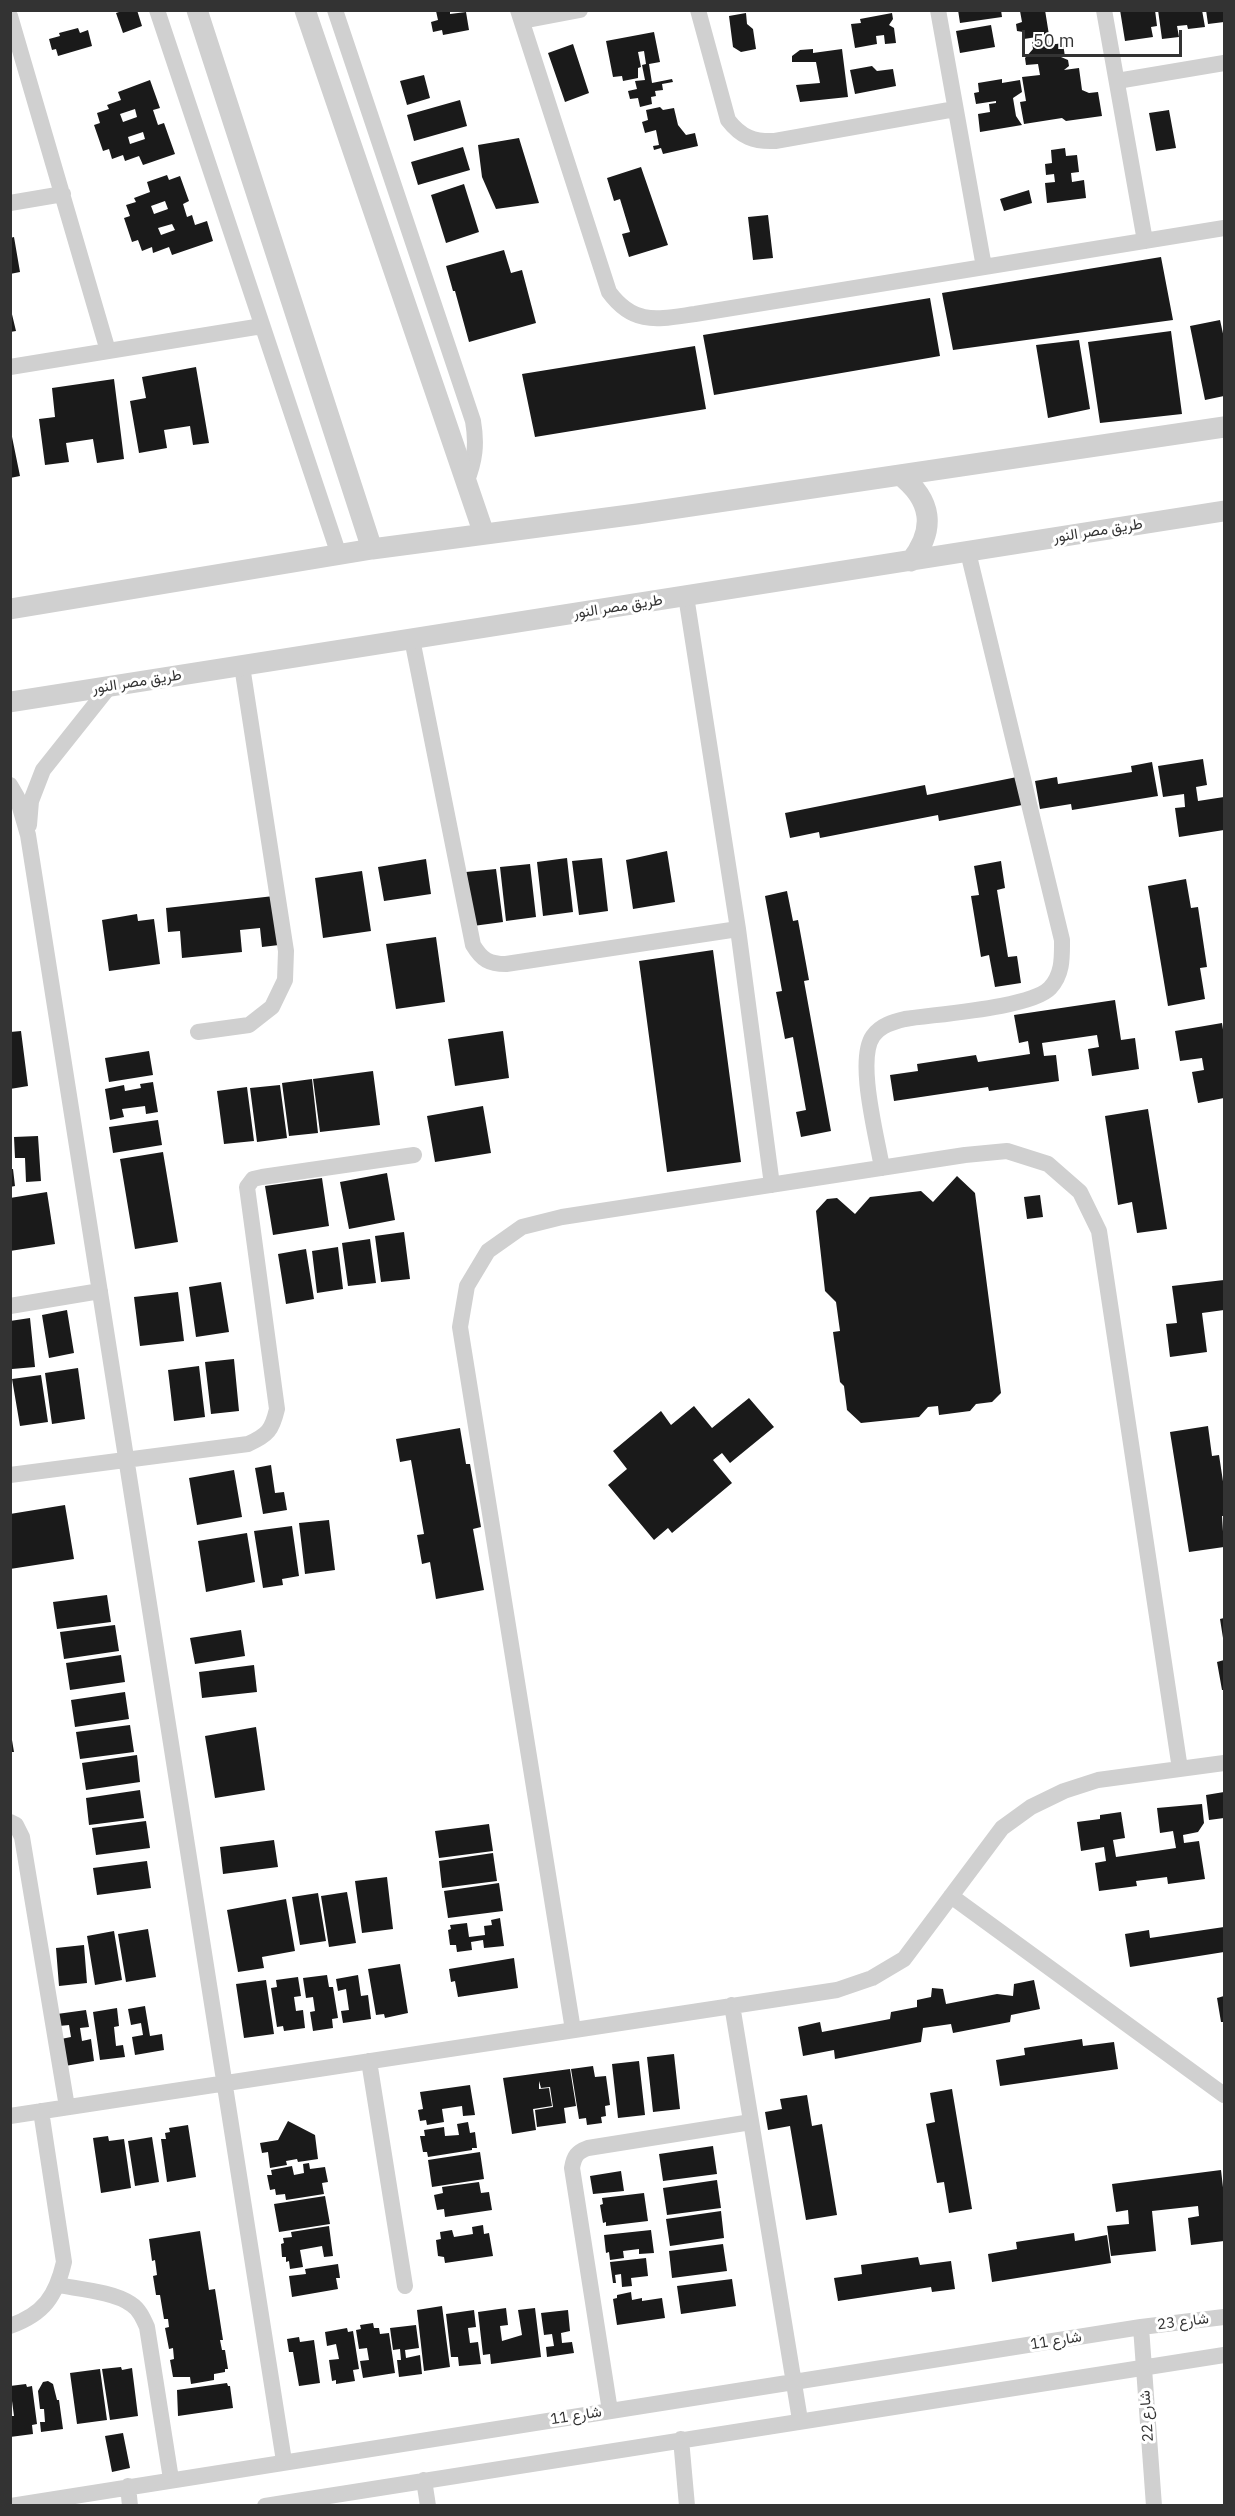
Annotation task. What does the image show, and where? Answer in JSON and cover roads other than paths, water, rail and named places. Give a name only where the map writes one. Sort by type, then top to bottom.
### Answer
[{"type":"street","points":[[157,10],[339,555]]},
{"type":"street","points":[[197,10],[372,549]]},
{"type":"street","points":[[306,10],[484,534]]},
{"type":"street","points":[[334,10],[473,420],[477,442],[474,463],[466,483]]},
{"type":"street","points":[[580,10],[520,16],[609,292],[618,304],[630,313],[643,318],[658,320],[1224,228]]},
{"type":"street","points":[[698,10],[728,120],[737,131],[748,138],[761,142],[775,141],[955,109]]},
{"type":"street","points":[[938,10],[984,267]]},
{"type":"street","points":[[1104,10],[1145,241]]},
{"type":"street","points":[[10,16],[14,39],[63,194],[108,351]]},
{"type":"street","points":[[1117,81],[1224,63]]},
{"type":"street","points":[[10,203],[63,194]]},
{"type":"street","points":[[10,367],[262,326]]},
{"type":"street","points":[[10,609],[372,549],[1224,427]]},
{"type":"street","points":[[900,475],[918,492],[928,515],[927,532],[921,548],[911,561]]},
{"type":"street","name":"طريق مصر النور","points":[[10,702],[1224,511]]},
{"type":"street","points":[[882,1168],[866,1068],[866,1051],[874,1034],[888,1023],[905,1019],[1027,1001],[1049,988],[1063,966],[1062,940],[968,552]]},
{"type":"street","points":[[686,596],[738,929],[771,1185]]},
{"type":"street","points":[[411,639],[473,945],[480,957],[492,964],[506,964],[738,929]]},
{"type":"street","points":[[198,1032],[249,1025],[273,1007],[285,980],[286,951],[242,666]]},
{"type":"street","points":[[28,835],[31,801],[43,770],[109,687]]},
{"type":"street","points":[[10,785],[17,797],[28,835],[284,2462]]},
{"type":"street","points":[[573,2030],[460,1327],[467,1286],[488,1251],[522,1227],[562,1217],[1007,1151],[1048,1164],[1080,1192],[1099,1231],[1179,1769]]},
{"type":"street","points":[[10,1475],[248,1444],[263,1437],[273,1425],[277,1409],[247,1187],[253,1179],[414,1155]]},
{"type":"street","points":[[10,1306],[100,1292]]},
{"type":"street","points":[[10,2116],[837,1990],[872,1977],[904,1959],[1002,1828],[1031,1807],[1064,1791],[1098,1780],[1224,1762]]},
{"type":"street","points":[[10,1822],[16,1825],[22,1837],[67,2107]]},
{"type":"street","points":[[951,1896],[1224,2095]]},
{"type":"street","points":[[732,2005],[800,2420]]},
{"type":"street","points":[[369,2061],[405,2286]]},
{"type":"street","points":[[10,2326],[27,2320],[46,2305],[58,2285],[64,2262],[41,2111]]},
{"type":"street","points":[[610,2411],[572,2168],[573,2158],[580,2151],[588,2148],[751,2122]]},
{"type":"street","points":[[58,2285],[119,2297],[141,2314],[147,2326],[171,2479]]},
{"type":"street","name":"شارع 23","points":[[1141,2327],[1224,2317]]},
{"type":"street","name":"شارع 11","points":[[11,2505],[1141,2327]]},
{"type":"street","name":"شارع 22","points":[[1141,2327],[1154,2505]]},
{"type":"street","points":[[265,2505],[1224,2355]]},
{"type":"street","points":[[681,2439],[687,2505]]},
{"type":"street","points":[[424,2480],[428,2505]]},
{"type":"street","points":[[129,2486],[130,2505]]}]
